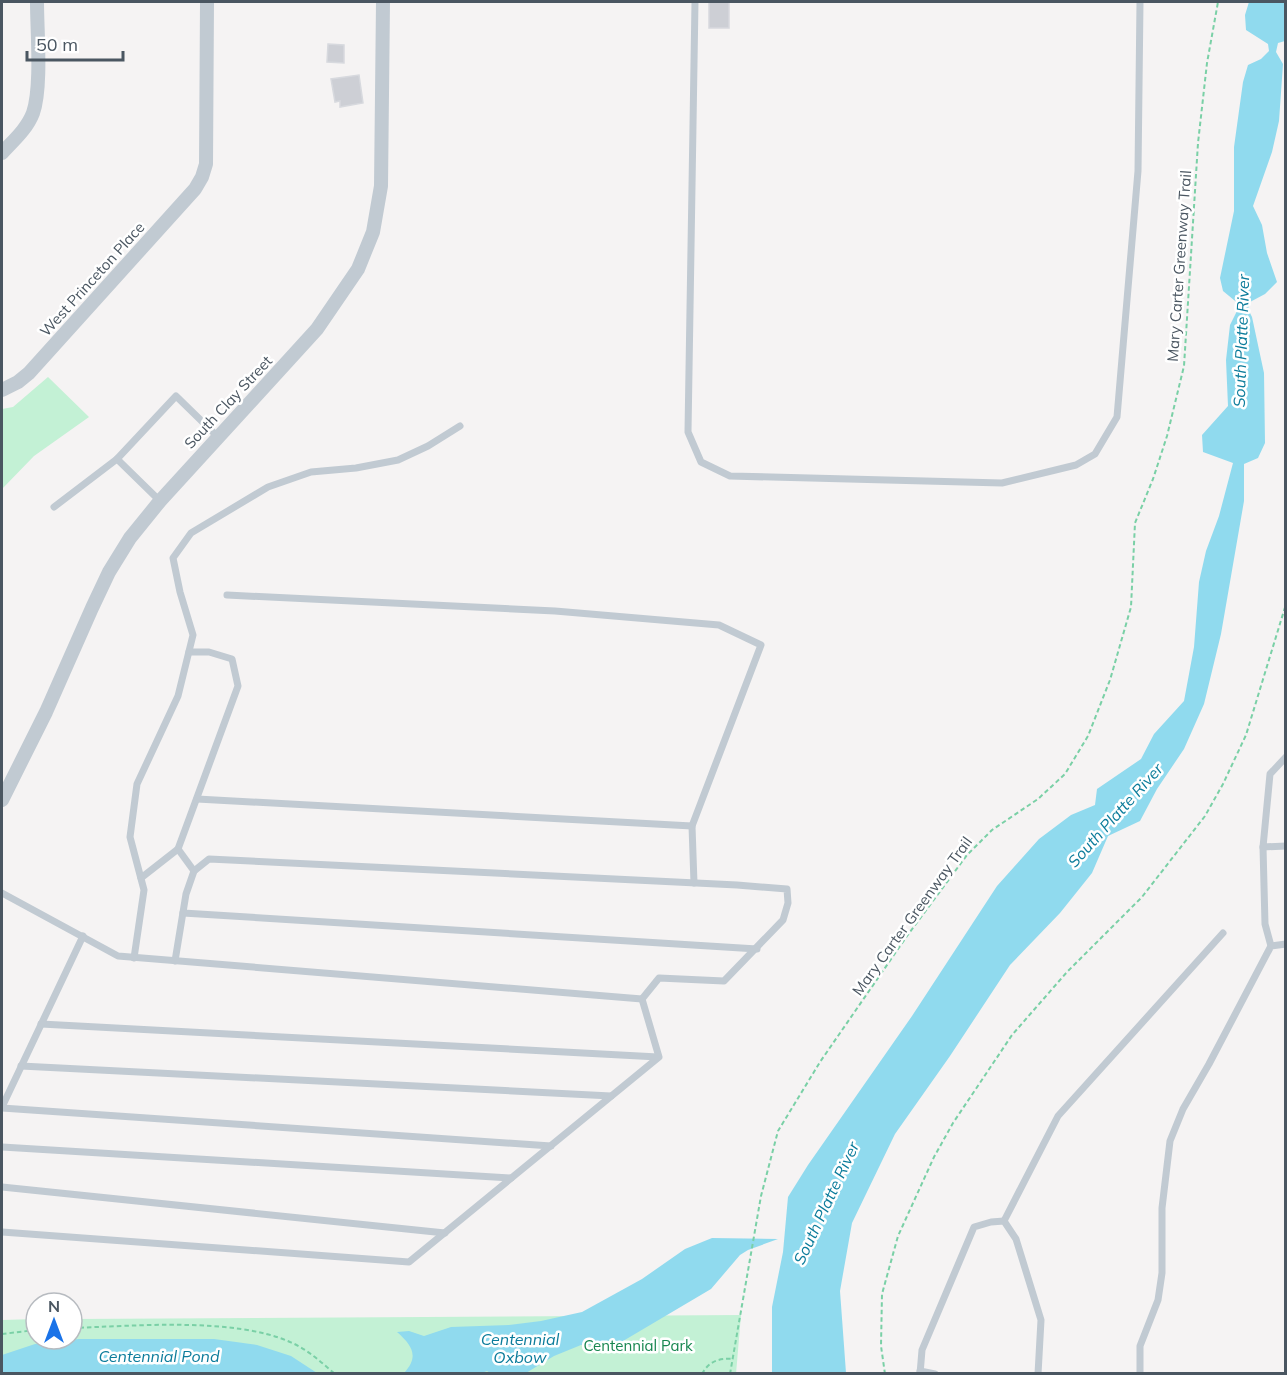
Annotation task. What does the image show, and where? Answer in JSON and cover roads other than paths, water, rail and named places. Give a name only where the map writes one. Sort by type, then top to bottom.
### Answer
[{"type":"street","points":[[2,153],[22,132],[33,113],[37,91],[37,2]]},
{"type":"street","name":"West Princeton Place","points":[[2,390],[29,373],[200,181],[206,164],[207,2]]},
{"type":"street","name":"South Clay Street","points":[[2,800],[38,730],[77,638],[109,572],[130,538],[160,501],[316,329],[366,253],[381,186],[383,2]]},
{"type":"lane","points":[[695,2],[688,432],[701,462],[730,476],[1002,483],[1076,465],[1095,454],[1117,417],[1138,171],[1140,2]]},
{"type":"lane","points":[[54,507],[117,459],[176,396],[218,437]]},
{"type":"lane","points":[[134,958],[144,890],[130,837],[137,784],[178,696],[193,635],[173,558],[191,532],[268,487],[311,472],[356,468],[398,460],[428,446],[460,426]]},
{"type":"lane","points":[[117,459],[160,501]]},
{"type":"lane","points":[[227,595],[555,611],[719,625],[762,645],[692,826],[694,883]]},
{"type":"lane","points":[[141,878],[178,849],[238,686],[232,659],[209,652],[189,652]]},
{"type":"lane","points":[[1140,1374],[1140,1346],[1158,1300],[1162,1273],[1162,1208],[1170,1141],[1183,1109],[1271,946],[1265,924],[1263,847],[1270,774],[1286,757]]},
{"type":"lane","points":[[197,799],[692,826]]},
{"type":"lane","points":[[1263,847],[1286,846]]},
{"type":"lane","points":[[178,849],[194,871]]},
{"type":"lane","points":[[175,961],[186,894],[194,871],[209,859],[694,883],[787,890],[788,903],[783,920],[724,981],[659,978],[642,999]]},
{"type":"lane","points":[[2,892],[118,956],[642,999]]},
{"type":"lane","points":[[183,913],[757,949]]},
{"type":"lane","points":[[1004,1221],[1058,1116],[1223,933]]},
{"type":"lane","points":[[83,936],[2,1107],[551,1146]]},
{"type":"lane","points":[[1271,946],[1286,944]]},
{"type":"lane","points":[[642,999],[659,1057]]},
{"type":"lane","points":[[41,1024],[659,1057]]},
{"type":"lane","points":[[2,1232],[409,1262],[659,1057]]},
{"type":"lane","points":[[21,1066],[612,1096]]},
{"type":"lane","points":[[2,1147],[511,1178]]},
{"type":"lane","points":[[2,1187],[445,1233]]},
{"type":"lane","points":[[935,1374],[920,1372],[922,1350],[974,1227],[1004,1221]]},
{"type":"lane","points":[[1004,1221],[1016,1239],[1041,1320],[1038,1374]]},
{"type":"water","name":"South Platte River","points":[[1249,2],[1285,2],[1285,41],[1278,43],[1276,52],[1283,64],[1279,121],[1272,152],[1253,206],[1262,225],[1267,253],[1277,282],[1265,294],[1250,302],[1248,309],[1252,317],[1264,373],[1265,443],[1258,458],[1244,464],[1244,501],[1221,634],[1204,704],[1184,749],[1157,789],[1140,821],[1108,836],[1092,873],[1060,913],[1010,965],[895,1134],[852,1223],[840,1291],[846,1373],[772,1373],[772,1307],[783,1252],[788,1197],[912,1016],[997,886],[1039,839],[1071,815],[1095,805],[1097,789],[1141,759],[1154,734],[1184,701],[1194,647],[1199,582],[1233,463],[1203,452],[1202,435],[1228,406],[1226,360],[1230,325],[1240,305],[1223,291],[1220,278],[1234,211],[1234,147],[1243,82],[1248,65],[1261,59],[1269,51],[1268,44],[1246,30],[1245,15]]},
{"type":"water","name":"Centennial Oxbow","points":[[712,1238],[778,1239],[740,1255],[711,1289],[618,1344],[581,1345],[554,1356],[526,1373],[490,1373],[487,1371],[479,1374],[465,1372],[404,1373],[413,1357],[407,1342],[397,1332],[409,1331],[424,1336],[451,1327],[509,1325],[582,1312],[642,1279],[685,1249]]},
{"type":"water","name":"Centennial Pond","points":[[84,1339],[214,1339],[257,1345],[291,1356],[317,1373],[2,1373],[2,1355],[24,1348],[24,1351],[84,1351]]},
{"type":"park label","name":"Centennial Park","points":[[638,1345]]}]
